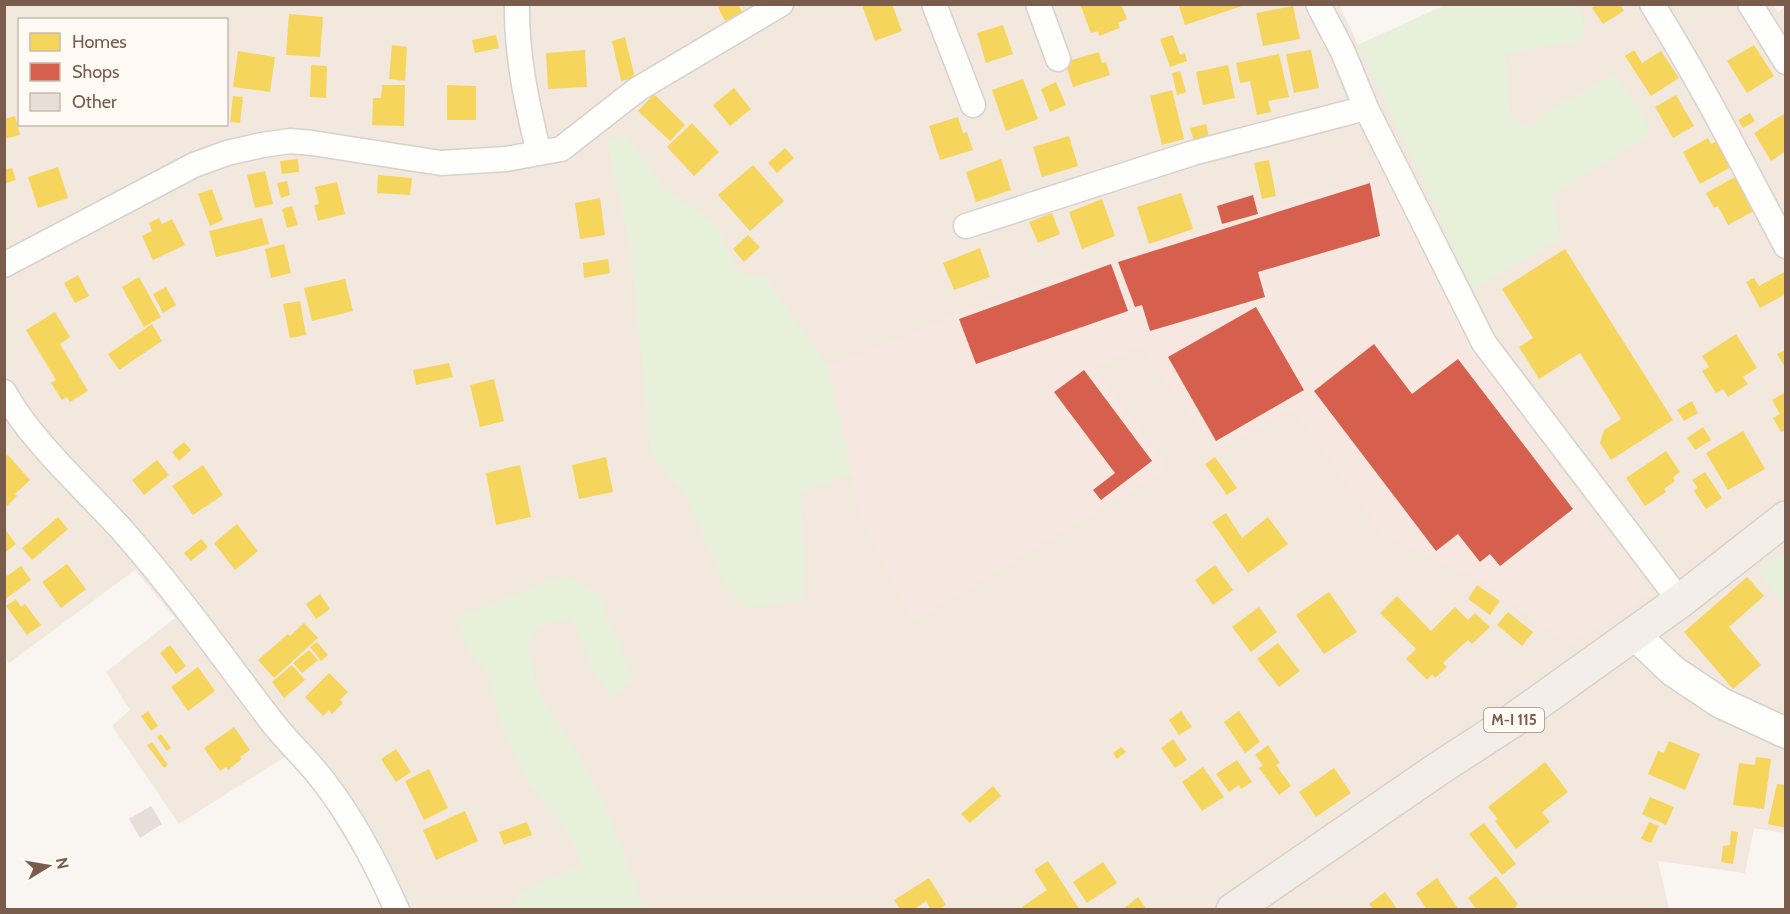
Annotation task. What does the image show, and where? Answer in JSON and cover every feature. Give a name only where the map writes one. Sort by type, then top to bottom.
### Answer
[{"type":"main road","name":"M-I 115","points":[[1233,909],[1440,767],[1515,719],[1680,601],[1785,518]]},
{"type":"street","points":[[517,4],[517,31],[531,123],[539,153]]},
{"type":"street","points":[[4,265],[194,165],[227,153],[262,145],[290,141],[312,143],[441,163],[506,159],[561,149],[638,88],[781,4]]},
{"type":"street","points":[[934,4],[973,105]]},
{"type":"street","points":[[1038,4],[1058,59]]},
{"type":"street","points":[[1318,4],[1343,52],[1366,108],[1484,343],[1680,601]]},
{"type":"street","points":[[1652,4],[1738,155],[1785,246]]},
{"type":"street","points":[[1750,4],[1785,62]]},
{"type":"street","points":[[966,226],[1193,153],[1366,108]]},
{"type":"street","points":[[4,392],[36,435],[124,532],[190,613],[281,734],[325,783],[375,859],[397,909]]},
{"type":"street","points":[[1634,634],[1673,671],[1721,703],[1785,733]]},
{"type":"shaded area","points":[[1339,4],[1358,45],[1447,5],[1773,4],[1778,12],[1785,7],[1785,833],[1754,828],[1745,873],[1658,861],[1669,909],[384,909],[325,805],[286,756],[179,824],[112,726],[130,710],[106,672],[175,618],[135,570],[9,663],[5,658],[5,5]]},
{"type":"shaded area","points":[[1385,174],[1485,366],[1652,593],[1569,645],[1481,580],[1384,535],[1293,408],[1217,449],[1140,346],[1094,369],[1168,468],[913,621],[861,516],[828,367],[996,299],[1204,229]]},
{"type":"green space","points":[[1447,4],[1576,5],[1582,17],[1584,40],[1505,54],[1511,118],[1532,129],[1549,110],[1615,74],[1645,116],[1649,135],[1552,195],[1561,239],[1473,289],[1358,45]]},
{"type":"green space","points":[[625,134],[663,187],[718,225],[735,270],[767,279],[828,367],[852,474],[801,494],[804,599],[747,608],[724,585],[686,495],[651,455],[631,252],[607,141]]},
{"type":"green space","points":[[1785,550],[1785,607],[1759,572]]},
{"type":"green space","points":[[563,575],[599,593],[633,680],[611,697],[595,673],[571,618],[539,627],[527,644],[539,694],[577,752],[606,808],[645,909],[514,909],[518,894],[582,864],[563,824],[529,784],[501,726],[488,674],[469,652],[455,618]]},
{"type":"building: Homes","points":[[721,4],[738,4],[742,12],[725,21],[718,7]]},
{"type":"building: Homes","points":[[892,4],[902,31],[875,41],[862,5]]},
{"type":"building: Homes","points":[[1080,4],[1121,4],[1127,19],[1118,23],[1120,28],[1099,36],[1098,31],[1091,33]]},
{"type":"building: Homes","points":[[1182,4],[1245,5],[1185,25],[1179,6]]},
{"type":"building: Homes","points":[[1597,4],[1620,4],[1624,11],[1603,24],[1592,8]]},
{"type":"building: Homes","points":[[1293,6],[1300,39],[1263,46],[1256,13]]},
{"type":"building: Homes","points":[[289,14],[323,17],[320,57],[286,55]]},
{"type":"building: Homes","points":[[1003,25],[1013,54],[986,63],[977,33]]},
{"type":"building: Homes","points":[[496,35],[499,48],[475,53],[472,40]]},
{"type":"building: Homes","points":[[1173,35],[1180,55],[1185,53],[1187,61],[1170,67],[1160,39]]},
{"type":"building: Homes","points":[[625,37],[635,78],[621,81],[612,41]]},
{"type":"building: Homes","points":[[392,45],[407,47],[405,81],[389,79]]},
{"type":"building: Homes","points":[[1754,45],[1774,76],[1747,93],[1727,61]]},
{"type":"building: Homes","points":[[585,50],[587,87],[548,89],[546,53]]},
{"type":"building: Homes","points":[[1311,50],[1319,88],[1294,93],[1286,54]]},
{"type":"building: Homes","points":[[1634,50],[1642,63],[1661,51],[1679,78],[1651,96],[1625,56]]},
{"type":"building: Homes","points":[[238,51],[275,57],[270,92],[233,87]]},
{"type":"building: Homes","points":[[1099,52],[1102,63],[1106,62],[1110,75],[1073,87],[1065,62]]},
{"type":"building: Homes","points":[[1279,54],[1289,97],[1268,101],[1271,112],[1257,115],[1250,81],[1240,83],[1236,63]]},
{"type":"building: Homes","points":[[311,65],[327,66],[326,98],[310,97]]},
{"type":"building: Homes","points":[[1228,65],[1235,98],[1203,105],[1196,72]]},
{"type":"building: Homes","points":[[1180,71],[1186,92],[1177,95],[1172,73]]},
{"type":"building: Homes","points":[[1023,79],[1038,119],[1006,131],[992,90]]},
{"type":"building: Homes","points":[[1056,82],[1066,105],[1050,112],[1041,89]]},
{"type":"building: Homes","points":[[382,85],[405,85],[404,126],[372,125],[373,98],[381,98]]},
{"type":"building: Homes","points":[[447,85],[476,86],[476,120],[447,120]]},
{"type":"building: Homes","points":[[734,88],[751,109],[730,126],[713,105]]},
{"type":"building: Homes","points":[[1172,90],[1184,139],[1162,145],[1150,96]]},
{"type":"building: Homes","points":[[654,94],[685,125],[670,141],[638,111]]},
{"type":"building: Homes","points":[[1676,95],[1694,126],[1673,138],[1655,107]]},
{"type":"building: Homes","points":[[233,96],[243,97],[240,123],[230,122]]},
{"type":"building: Homes","points":[[1750,113],[1755,121],[1743,128],[1738,120]]},
{"type":"building: Homes","points":[[1785,113],[1786,151],[1771,161],[1754,133]]},
{"type":"building: Homes","points":[[15,116],[20,135],[4,139],[4,119]]},
{"type":"building: Homes","points":[[958,117],[963,133],[967,132],[973,150],[940,160],[929,126]]},
{"type":"building: Homes","points":[[692,123],[719,152],[694,176],[667,147]]},
{"type":"building: Homes","points":[[1206,124],[1209,137],[1194,141],[1190,128]]},
{"type":"building: Homes","points":[[1069,136],[1078,166],[1042,177],[1033,147]]},
{"type":"building: Homes","points":[[1708,138],[1711,144],[1719,140],[1733,166],[1700,184],[1683,152]]},
{"type":"building: Homes","points":[[785,148],[794,158],[777,173],[768,163]]},
{"type":"building: Homes","points":[[298,159],[299,172],[282,174],[280,161]]},
{"type":"building: Homes","points":[[1001,159],[1011,190],[976,202],[966,172]]},
{"type":"building: Homes","points":[[1269,160],[1276,196],[1262,199],[1254,163]]},
{"type":"building: Homes","points":[[753,165],[784,201],[750,231],[718,195]]},
{"type":"building: Homes","points":[[58,167],[68,198],[38,208],[28,177]]},
{"type":"building: Homes","points":[[12,168],[16,180],[4,184],[4,170]]},
{"type":"building: Homes","points":[[265,171],[273,204],[255,208],[247,175]]},
{"type":"building: Homes","points":[[378,175],[412,178],[410,195],[377,193]]},
{"type":"building: Homes","points":[[1735,177],[1754,211],[1728,225],[1718,206],[1714,208],[1706,193]]},
{"type":"building: Homes","points":[[287,181],[290,195],[281,198],[277,183]]},
{"type":"building: Homes","points":[[337,182],[345,214],[318,221],[314,205],[319,204],[315,187]]},
{"type":"building: Homes","points":[[212,189],[223,220],[210,226],[198,194]]},
{"type":"building: Homes","points":[[1181,193],[1193,229],[1149,244],[1137,207]]},
{"type":"building: Homes","points":[[600,198],[605,235],[580,239],[575,203]]},
{"type":"building: Homes","points":[[1102,199],[1115,236],[1082,249],[1069,212]]},
{"type":"building: Homes","points":[[292,206],[298,225],[287,228],[282,209]]},
{"type":"building: Homes","points":[[1052,213],[1060,234],[1038,243],[1029,222]]},
{"type":"building: Homes","points":[[159,218],[162,224],[172,219],[185,245],[153,260],[142,236],[152,231],[149,223]]},
{"type":"building: Homes","points":[[262,218],[269,244],[216,257],[209,231]]},
{"type":"building: Homes","points":[[748,235],[760,247],[744,262],[733,249]]},
{"type":"building: Homes","points":[[284,244],[291,273],[271,278],[265,249]]},
{"type":"building: Homes","points":[[980,248],[990,277],[954,290],[943,263]]},
{"type":"building: Homes","points":[[1565,249],[1673,420],[1611,460],[1600,443],[1604,430],[1621,419],[1580,353],[1539,379],[1519,347],[1533,338],[1502,289]]},
{"type":"building: Homes","points":[[608,259],[610,273],[584,278],[583,263]]},
{"type":"building: Homes","points":[[1786,271],[1786,294],[1760,308],[1746,282],[1754,278],[1759,286]]},
{"type":"building: Homes","points":[[78,275],[89,296],[75,303],[64,283]]},
{"type":"building: Homes","points":[[139,277],[161,317],[144,327],[122,287]]},
{"type":"building: Homes","points":[[345,279],[353,311],[312,321],[304,288]]},
{"type":"building: Homes","points":[[166,287],[176,305],[163,313],[153,294]]},
{"type":"building: Homes","points":[[300,301],[306,335],[290,338],[283,304]]},
{"type":"building: Homes","points":[[55,312],[70,337],[60,344],[88,391],[70,402],[67,397],[62,400],[51,383],[56,380],[26,330]]},
{"type":"building: Homes","points":[[152,324],[162,341],[119,370],[108,354]]},
{"type":"building: Homes","points":[[1736,334],[1757,368],[1743,377],[1748,384],[1728,397],[1723,389],[1716,393],[1702,371],[1709,367],[1702,356]]},
{"type":"building: Homes","points":[[1786,350],[1786,369],[1777,354]]},
{"type":"building: Homes","points":[[449,363],[453,377],[416,385],[413,370]]},
{"type":"building: Homes","points":[[494,379],[504,421],[480,427],[470,385]]},
{"type":"building: Homes","points":[[1786,392],[1786,430],[1781,432],[1773,418],[1780,414],[1772,400]]},
{"type":"building: Homes","points":[[1692,401],[1698,413],[1684,421],[1677,410]]},
{"type":"building: Homes","points":[[1703,427],[1711,440],[1695,450],[1687,438]]},
{"type":"building: Homes","points":[[1743,431],[1765,469],[1728,490],[1706,453]]},
{"type":"building: Homes","points":[[184,442],[191,450],[179,461],[172,452]]},
{"type":"building: Homes","points":[[1666,451],[1680,472],[1673,477],[1675,481],[1664,489],[1666,492],[1645,506],[1626,478]]},
{"type":"building: Homes","points":[[8,455],[30,480],[15,494],[17,496],[7,506],[4,504],[4,458]]},
{"type":"building: Homes","points":[[606,457],[613,492],[579,499],[572,465]]},
{"type":"building: Homes","points":[[1215,457],[1237,488],[1227,495],[1205,464]]},
{"type":"building: Homes","points":[[157,460],[169,475],[144,495],[132,480]]},
{"type":"building: Homes","points":[[203,465],[223,495],[193,515],[172,486]]},
{"type":"building: Homes","points":[[520,465],[531,517],[496,525],[486,473]]},
{"type":"building: Homes","points":[[1705,472],[1722,498],[1706,509],[1694,491],[1698,488],[1692,480]]},
{"type":"building: Homes","points":[[1226,513],[1242,538],[1268,517],[1288,544],[1248,573],[1212,522]]},
{"type":"building: Homes","points":[[58,517],[68,529],[32,560],[22,548]]},
{"type":"building: Homes","points":[[237,524],[258,551],[235,570],[214,543]]},
{"type":"building: Homes","points":[[4,528],[16,544],[4,553]]},
{"type":"building: Homes","points":[[201,539],[208,547],[191,561],[184,553]]},
{"type":"building: Homes","points":[[67,564],[86,589],[61,608],[42,582]]},
{"type":"building: Homes","points":[[1215,565],[1233,590],[1213,605],[1195,580]]},
{"type":"building: Homes","points":[[21,566],[31,580],[4,600],[4,578]]},
{"type":"building: Homes","points":[[1747,577],[1764,596],[1729,627],[1761,665],[1733,689],[1684,632]]},
{"type":"building: Homes","points":[[1477,585],[1500,601],[1490,615],[1468,599]]},
{"type":"building: Homes","points":[[1329,592],[1357,632],[1324,654],[1296,615]]},
{"type":"building: Homes","points":[[320,594],[330,609],[316,619],[306,604]]},
{"type":"building: Homes","points":[[1397,596],[1431,631],[1455,607],[1468,620],[1475,613],[1490,627],[1472,644],[1468,640],[1443,663],[1447,667],[1435,678],[1432,674],[1427,680],[1406,659],[1416,649],[1380,613]]},
{"type":"building: Homes","points":[[16,599],[21,607],[25,604],[41,625],[27,635],[6,606]]},
{"type":"building: Homes","points":[[1259,607],[1277,632],[1251,652],[1232,627]]},
{"type":"building: Homes","points":[[1508,612],[1533,632],[1522,646],[1497,625]]},
{"type":"building: Homes","points":[[304,623],[318,638],[274,678],[258,660]]},
{"type":"building: Homes","points":[[317,642],[328,655],[321,661],[310,647]]},
{"type":"building: Homes","points":[[1278,643],[1300,671],[1279,687],[1257,659]]},
{"type":"building: Homes","points":[[170,645],[186,666],[176,674],[160,653]]},
{"type":"building: Homes","points":[[309,650],[318,660],[302,673],[293,663]]},
{"type":"building: Homes","points":[[292,665],[305,680],[284,698],[272,682]]},
{"type":"building: Homes","points":[[198,667],[215,691],[188,711],[171,687]]},
{"type":"building: Homes","points":[[329,673],[348,692],[340,700],[343,703],[332,714],[329,710],[323,716],[305,697]]},
{"type":"building: Homes","points":[[148,711],[158,726],[151,731],[141,716]]},
{"type":"building: Homes","points":[[1181,711],[1192,727],[1179,735],[1169,720]]},
{"type":"building: Homes","points":[[1239,711],[1260,742],[1245,753],[1224,722]]},
{"type":"building: Homes","points":[[234,727],[250,750],[228,770],[226,767],[220,771],[204,748]]},
{"type":"building: Homes","points":[[161,734],[171,748],[167,751],[157,737]]},
{"type":"building: Homes","points":[[1173,739],[1187,760],[1175,768],[1161,748]]},
{"type":"building: Homes","points":[[1669,741],[1700,754],[1685,790],[1648,774],[1658,751],[1664,753]]},
{"type":"building: Homes","points":[[152,742],[168,765],[164,768],[147,745]]},
{"type":"building: Homes","points":[[1268,745],[1280,763],[1276,765],[1291,786],[1279,795],[1259,768],[1263,765],[1255,755]]},
{"type":"building: Homes","points":[[1121,747],[1126,752],[1117,759],[1113,753]]},
{"type":"building: Homes","points":[[396,749],[411,772],[396,782],[381,759]]},
{"type":"building: Homes","points":[[1756,757],[1771,759],[1764,809],[1733,805],[1739,763],[1755,765]]},
{"type":"building: Homes","points":[[1237,760],[1252,782],[1241,789],[1239,785],[1229,792],[1216,774]]},
{"type":"building: Homes","points":[[1545,762],[1568,792],[1542,812],[1550,822],[1516,849],[1495,821],[1498,819],[1488,807]]},
{"type":"building: Homes","points":[[1203,767],[1224,797],[1202,811],[1182,782]]},
{"type":"building: Homes","points":[[1334,768],[1351,793],[1316,817],[1299,792]]},
{"type":"building: Homes","points":[[429,769],[448,808],[424,820],[405,781]]},
{"type":"building: Homes","points":[[1777,784],[1786,785],[1786,828],[1768,824]]},
{"type":"building: Homes","points":[[993,786],[1001,796],[970,823],[961,814]]},
{"type":"building: Homes","points":[[1650,797],[1674,807],[1666,825],[1642,814]]},
{"type":"building: Homes","points":[[465,811],[478,841],[436,860],[423,830]]},
{"type":"building: Homes","points":[[527,822],[532,835],[504,845],[499,832]]},
{"type":"building: Homes","points":[[1649,822],[1659,826],[1651,843],[1641,839]]},
{"type":"building: Homes","points":[[1484,823],[1516,864],[1502,875],[1469,834]]},
{"type":"building: Homes","points":[[1731,831],[1738,832],[1733,864],[1721,862],[1723,846],[1730,845]]},
{"type":"building: Homes","points":[[1048,861],[1080,910],[1024,910],[1022,907],[1047,890],[1034,870]]},
{"type":"building: Homes","points":[[1103,862],[1117,883],[1087,903],[1073,882]]},
{"type":"building: Homes","points":[[1496,876],[1518,904],[1512,910],[1477,910],[1468,898]]},
{"type":"building: Homes","points":[[929,878],[946,905],[938,910],[931,910],[926,901],[913,910],[901,910],[894,900]]},
{"type":"building: Homes","points":[[1437,878],[1459,910],[1427,910],[1416,893]]},
{"type":"building: Homes","points":[[1385,892],[1398,910],[1374,910],[1369,904]]},
{"type":"building: Homes","points":[[1138,897],[1147,910],[1122,910]]},
{"type":"building: Shops","points":[[1370,183],[1380,236],[1258,272],[1265,297],[1150,331],[1142,305],[1135,307],[1118,262]]},
{"type":"building: Shops","points":[[1253,195],[1258,214],[1222,224],[1217,206]]},
{"type":"building: Shops","points":[[1111,264],[1128,311],[976,364],[959,319]]},
{"type":"building: Shops","points":[[1256,307],[1304,390],[1216,441],[1168,357]]},
{"type":"building: Shops","points":[[1374,344],[1412,394],[1458,359],[1573,509],[1500,566],[1490,554],[1480,562],[1458,534],[1436,551],[1314,391]]},
{"type":"building: Shops","points":[[1084,370],[1152,461],[1101,500],[1093,490],[1115,473],[1054,392]]},
{"type":"building: Other","points":[[151,806],[162,824],[140,838],[129,819]]}]
